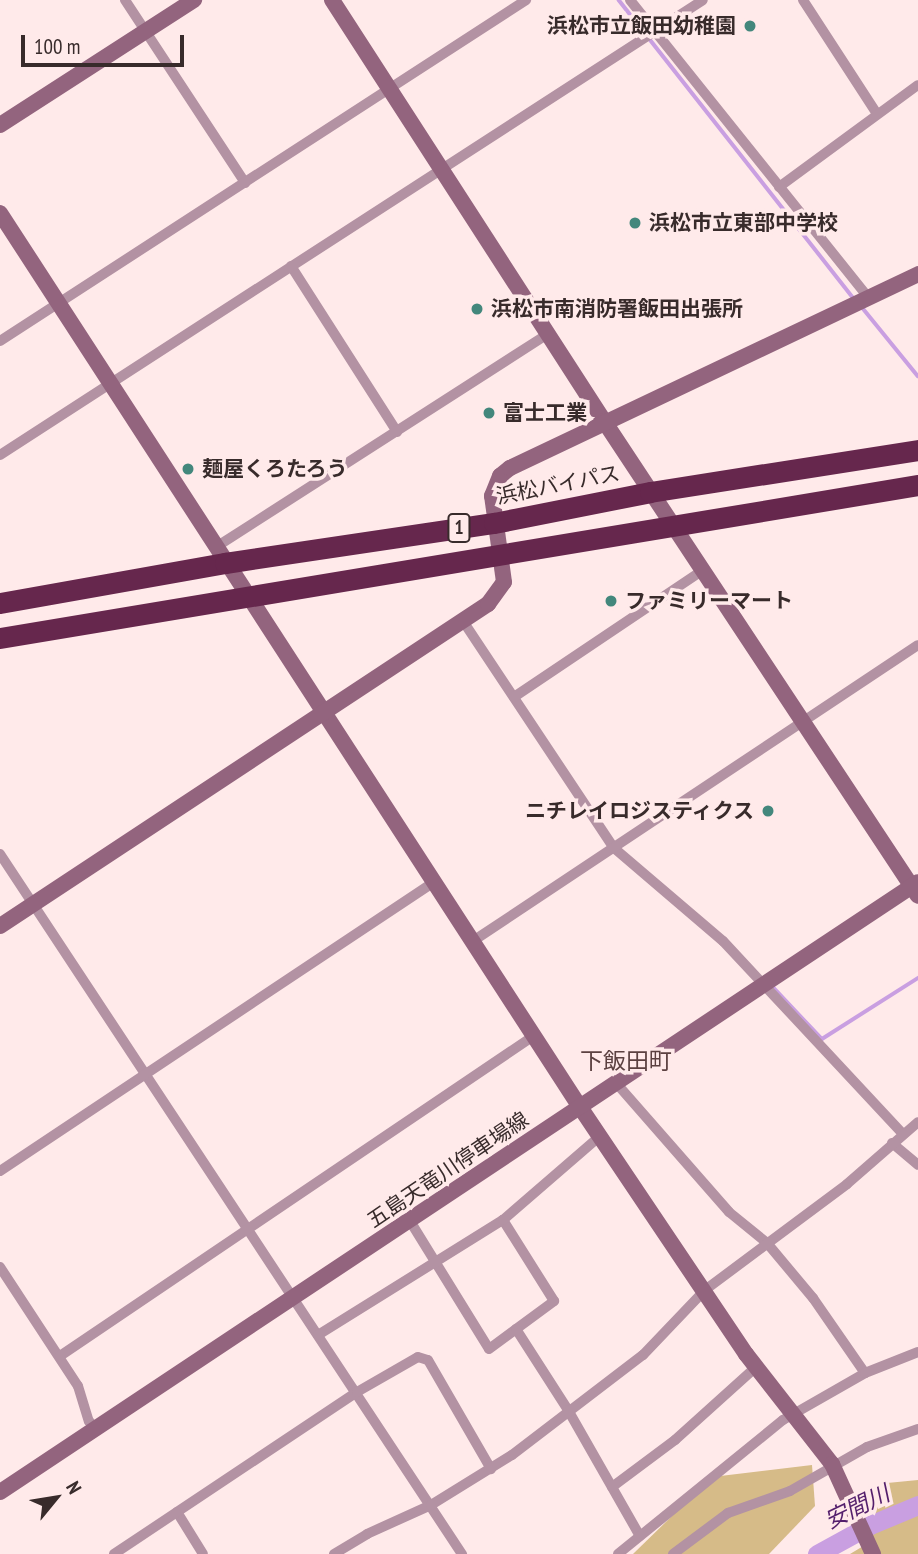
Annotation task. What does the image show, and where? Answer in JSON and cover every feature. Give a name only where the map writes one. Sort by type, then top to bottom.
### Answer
[{"type":"highway","name":"浜松バイパス","points":[[0,603],[220,555],[494,523],[650,492],[918,450]]},
{"type":"highway","name":"1","points":[[0,638],[918,485]]},
{"type":"street","points":[[125,0],[244,183]]},
{"type":"street","points":[[0,125],[194,0]]},
{"type":"street","points":[[332,0],[650,492],[916,888]]},
{"type":"street","points":[[0,341],[526,0]]},
{"type":"street","points":[[630,0],[868,297]]},
{"type":"street","points":[[0,455],[703,0]]},
{"type":"street","points":[[803,0],[877,114]]},
{"type":"street","points":[[779,187],[918,85]]},
{"type":"street","points":[[0,213],[580,1107],[756,1367],[834,1468],[873,1554]]},
{"type":"street","points":[[291,266],[397,432]]},
{"type":"street","points":[[0,926],[463,621],[498,594],[504,582],[492,496],[500,476],[522,461],[604,421],[918,274]]},
{"type":"street","points":[[220,555],[397,432],[548,334]]},
{"type":"street","points":[[514,697],[703,570]]},
{"type":"street","points":[[463,621],[614,848],[723,941],[903,1134]]},
{"type":"street","points":[[473,942],[918,645]]},
{"type":"street","points":[[0,854],[462,1554]]},
{"type":"street","points":[[0,1171],[434,883]]},
{"type":"street","name":"五島天竜川停車場線","points":[[0,1492],[580,1107],[916,888]]},
{"type":"street","points":[[60,1356],[248,1226],[535,1035]]},
{"type":"street","points":[[617,1084],[729,1212],[767,1243],[813,1298],[865,1373]]},
{"type":"street","points":[[334,1554],[367,1534],[431,1505],[491,1469],[643,1355],[705,1290],[847,1184],[918,1122]]},
{"type":"street","points":[[318,1335],[503,1220],[600,1136]]},
{"type":"street","points":[[891,1143],[918,1166]]},
{"type":"street","points":[[410,1221],[489,1349],[554,1301],[503,1220]]},
{"type":"street","points":[[0,1267],[79,1386],[89,1420],[96,1429]]},
{"type":"street","points":[[516,1329],[568,1410],[640,1536]]},
{"type":"street","points":[[618,1554],[792,1414],[865,1373],[918,1352]]},
{"type":"street","points":[[114,1554],[357,1392],[418,1357],[428,1360],[491,1469]]},
{"type":"street","points":[[612,1487],[675,1440],[756,1367]]},
{"type":"street","points":[[673,1554],[728,1513],[790,1491],[867,1447],[918,1429]]},
{"type":"street","points":[[177,1512],[203,1554]]},
{"type":"shaded area","points":[[812,1465],[815,1506],[769,1554],[633,1554],[712,1477]]},
{"type":"shaded area","points":[[918,1480],[918,1554],[850,1554],[865,1545],[873,1515],[870,1489],[877,1484]]},
{"type":"waterway","points":[[619,0],[854,299]]},
{"type":"waterway","points":[[862,307],[918,376]]},
{"type":"waterway","points":[[774,988],[822,1039],[918,978]]},
{"type":"waterway","name":"安間川","points":[[817,1554],[870,1525],[918,1505]]},
{"type":"place","name":"浜松市立飯田幼稚園","points":[[750,26]]},
{"type":"place","name":"浜松市立東部中学校","points":[[635,223]]},
{"type":"place","name":"浜松市南消防署飯田出張所","points":[[477,309]]},
{"type":"place","name":"富士工業","points":[[489,413]]},
{"type":"place","name":"麺屋くろたろう","points":[[188,469]]},
{"type":"place","name":"ファミリーマート","points":[[611,601]]},
{"type":"place","name":"ニチレイロジスティクス","points":[[768,811]]},
{"type":"district","name":"下飯田町","points":[[626,1061]]}]
